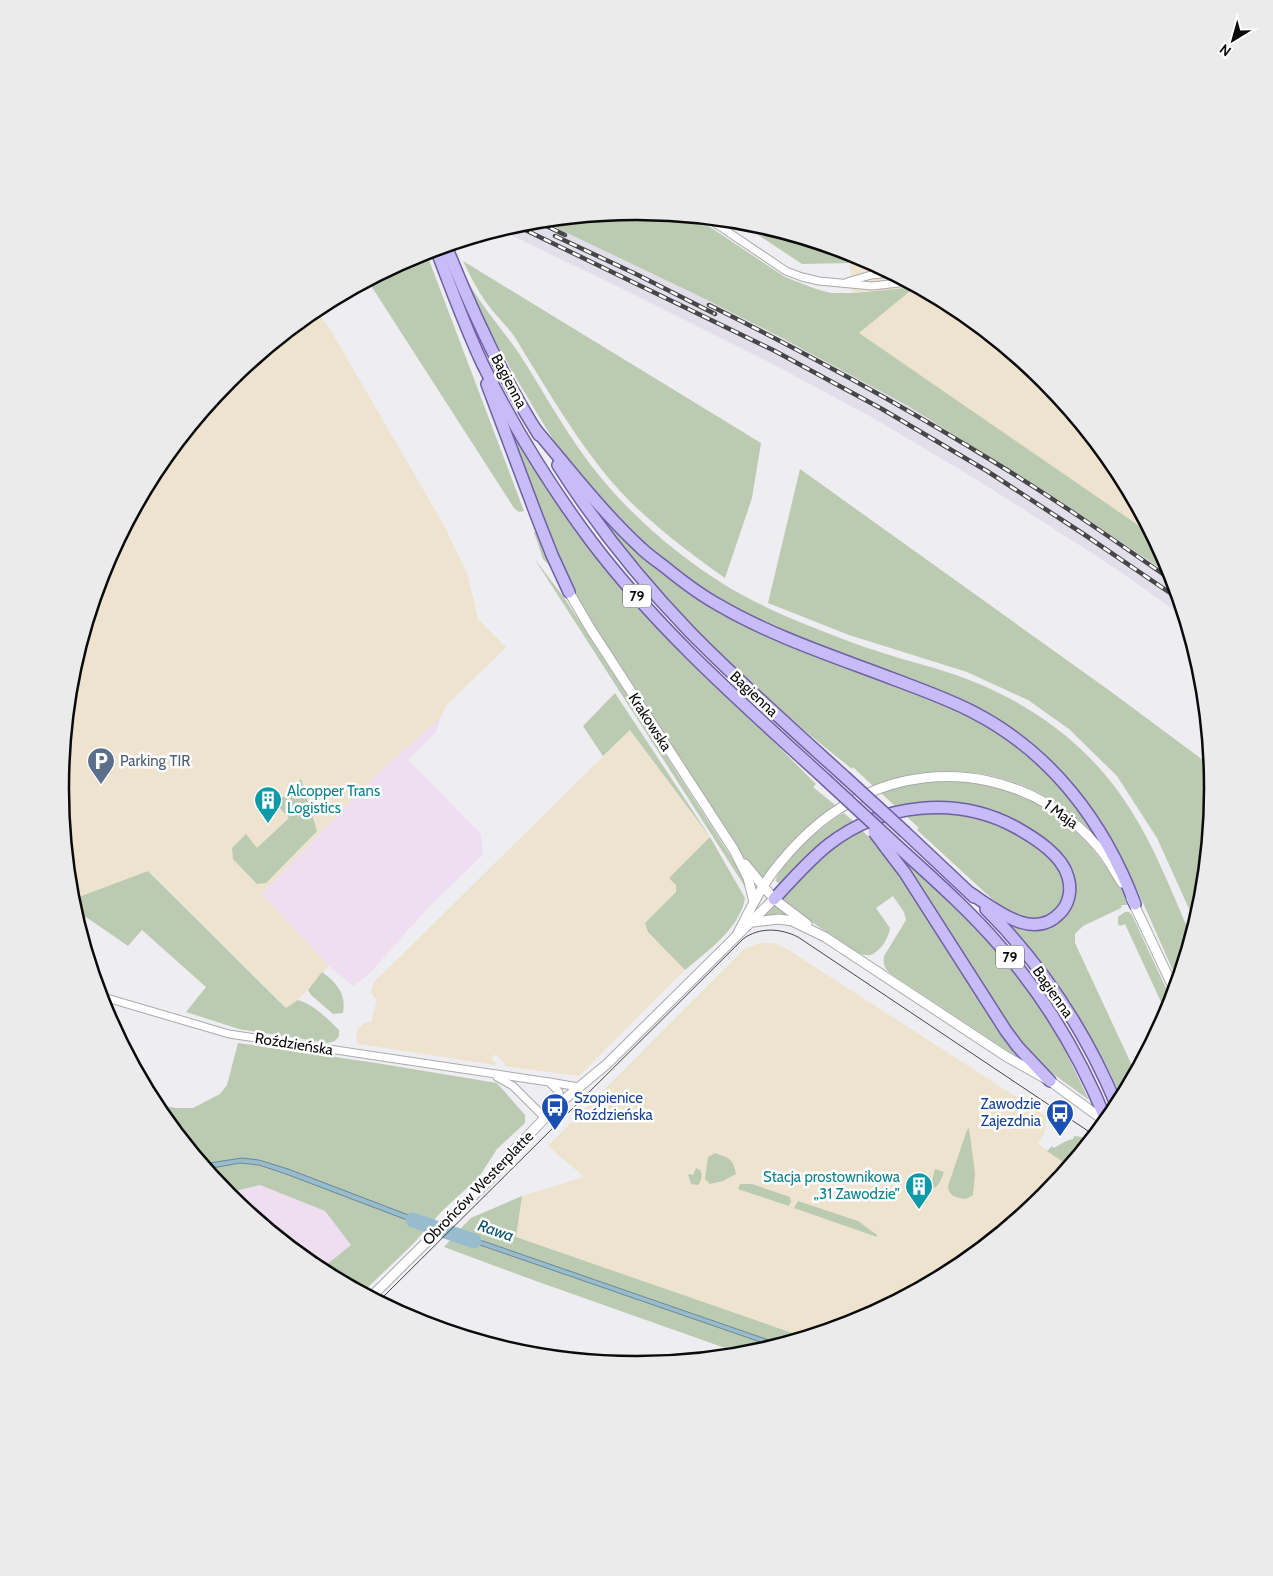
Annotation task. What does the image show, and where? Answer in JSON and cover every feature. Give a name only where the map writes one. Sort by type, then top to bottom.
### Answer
[{"type":"main road","name":"Bagienna","points":[[449,252],[481,328],[536,430],[568,480],[615,546],[667,608],[725,667],[970,893],[1012,937],[1056,993],[1080,1031],[1113,1097]]},
{"type":"main road","name":"Bagienna","points":[[438,256],[458,309],[483,365],[522,436],[592,542],[679,643],[721,684],[857,808],[890,845],[967,911],[994,939],[1043,1000],[1061,1029],[1103,1112]]},
{"type":"main road","points":[[483,365],[488,387],[536,517],[569,592]]},
{"type":"main road","points":[[536,430],[641,549],[703,595],[762,627],[801,644],[935,695],[972,712],[1024,744],[1073,793],[1088,813],[1124,875],[1134,904]]},
{"type":"main road","points":[[774,899],[827,846],[846,833],[879,817],[908,809],[927,807],[954,808],[980,813],[1015,826],[1045,846],[1059,861],[1068,878],[1068,900],[1063,910],[1056,918],[1036,925],[1014,921],[970,893]]},
{"type":"main road","points":[[890,845],[905,873],[1006,1031],[1018,1047],[1050,1081]]},
{"type":"street","points":[[719,226],[786,271],[813,280],[872,286],[896,283]]},
{"type":"street","points":[[844,283],[878,274]]},
{"type":"street","name":"Krakowska","points":[[569,592],[590,628],[734,850],[774,899],[826,937]]},
{"type":"street","name":"1 Maja","points":[[860,796],[898,782],[938,776],[959,776],[982,778],[1018,789],[1047,803],[1079,827],[1100,848],[1134,904],[1170,982]]},
{"type":"street","name":"Obrońców Westerplatte","points":[[737,935],[763,886],[779,864],[801,841],[837,810],[860,796]]},
{"type":"street","name":"Krakowska","points":[[734,850],[748,878],[754,902]]},
{"type":"street","name":"Obrońców Westerplatte","points":[[376,1292],[491,1178],[515,1149],[560,1103],[607,1064],[737,935],[753,922],[774,899]]},
{"type":"street","points":[[753,922],[779,919],[792,921],[826,937],[1008,1057],[1050,1081],[1100,1116]]},
{"type":"street","name":"Roździeńska","points":[[110,999],[229,1034],[579,1087]]},
{"type":"street","name":"Roździeńska","points":[[492,1074],[513,1086],[545,1118]]},
{"type":"street","points":[[549,1082],[559,1092],[560,1103]]},
{"type":"shaded area","points":[[553,226],[784,339],[908,406],[1051,495],[1160,568],[1176,611],[1115,568],[979,481],[875,419],[767,361],[510,235]]},
{"type":"shaded area","points":[[850,263],[854,263],[888,279],[920,296],[952,316],[1011,361],[1038,387],[1087,442],[1109,473],[1140,527],[856,332]]},
{"type":"shaded area","points":[[321,316],[445,527],[468,576],[478,619],[506,647],[446,706],[440,718],[384,767],[261,894],[329,966],[298,1000],[287,1008],[149,871],[80,897],[70,825],[70,751],[80,677],[88,641],[112,571],[127,537],[164,473],[186,442],[235,387],[262,361]]},
{"type":"shaded area","points":[[440,718],[436,732],[408,760],[481,834],[483,854],[426,910],[367,976],[353,986],[329,966],[261,894],[384,767]]},
{"type":"shaded area","points":[[630,730],[710,837],[670,877],[676,885],[676,892],[645,923],[648,932],[685,970],[579,1076],[505,1066],[496,1054],[491,1058],[497,1064],[495,1065],[359,1044],[356,1040],[358,1029],[364,1023],[371,1022],[377,1000],[371,992],[373,983]]},
{"type":"shaded area","points":[[760,943],[774,943],[787,949],[1046,1116],[1044,1134],[1038,1144],[1063,1162],[1011,1215],[952,1260],[920,1280],[854,1313],[793,1333],[516,1237],[522,1196],[584,1177],[548,1146],[744,949]]},
{"type":"shaded area","points":[[260,1185],[325,1211],[352,1245],[328,1264],[262,1215],[237,1191]]},
{"type":"green space","points":[[636,220],[706,224],[785,277],[816,289],[831,293],[856,293],[905,288],[910,291],[859,333],[1140,527],[1160,568],[1051,495],[908,406],[784,339],[553,226],[599,221]]},
{"type":"green space","points":[[755,233],[819,250],[851,262],[802,264]]},
{"type":"green space","points":[[429,259],[524,511],[519,512],[514,508],[371,286]]},
{"type":"green space","points":[[463,261],[761,443],[752,498],[725,578],[659,528],[629,500],[602,470],[567,421],[514,336],[484,298]]},
{"type":"green space","points":[[467,280],[479,300],[520,355],[590,464],[629,509],[675,550],[725,585],[785,616],[865,647],[953,674],[1002,694],[1046,721],[1086,754],[1104,773],[1131,810],[1159,863],[1187,927],[1174,971],[1120,855],[1080,794],[1053,764],[1023,738],[742,611],[696,585],[654,553],[605,506],[562,453],[499,349],[465,281]]},
{"type":"green space","points":[[506,419],[526,451],[688,659],[816,784],[813,787],[835,805],[795,839],[777,858],[762,879],[759,879],[736,846],[609,650],[577,596],[563,569]]},
{"type":"green space","points":[[800,469],[1110,691],[1203,760],[1203,825],[1190,911],[1157,838],[1117,776],[1069,729],[1028,700],[967,672],[849,635],[768,603]]},
{"type":"green space","points":[[603,520],[647,561],[668,578],[700,599],[839,665],[958,711],[1004,737],[1047,771],[1078,808],[1096,837],[1062,807],[1041,794],[1018,784],[994,777],[970,772],[946,771],[921,773],[873,786],[853,767],[852,769],[818,742],[718,654],[657,589]]},
{"type":"green space","points":[[534,532],[537,532],[551,567],[543,559]]},
{"type":"green space","points":[[534,558],[565,599],[746,880],[749,893]]},
{"type":"green space","points":[[615,693],[710,837],[630,730],[603,756],[583,726]]},
{"type":"green space","points":[[301,779],[317,831],[266,883],[257,884],[233,859],[232,848],[246,834],[257,848],[289,818],[276,804]]},
{"type":"green space","points":[[943,780],[974,782],[1016,793],[1036,802],[1054,813],[1085,841],[1128,897],[1131,905],[1122,905],[1121,908],[1083,926],[1075,934],[1075,943],[1132,1065],[1118,1089],[1102,1057],[1065,995],[1011,928],[1013,925],[1027,929],[1048,927],[1074,878],[1003,815],[985,809],[954,803],[920,803],[896,807],[881,793],[911,784]]},
{"type":"green space","points":[[933,811],[983,818],[1027,838],[1053,860],[1064,876],[1065,892],[1060,906],[1045,919],[1025,920],[1004,910],[917,830],[919,828],[904,814]]},
{"type":"green space","points":[[844,813],[855,823],[783,882],[778,883],[776,881],[778,874],[793,854],[827,824]]},
{"type":"green space","points":[[861,829],[886,853],[1020,1059],[886,969],[884,956],[906,920],[904,912],[893,896],[876,908],[890,928],[882,946],[871,955],[860,954],[801,915],[781,899],[789,887],[840,841]]},
{"type":"green space","points":[[710,837],[745,898],[741,911],[730,929],[716,944],[685,970],[648,932],[645,923],[676,892],[676,885],[669,878]]},
{"type":"green space","points":[[906,862],[965,917],[998,952],[1028,990],[1054,1028],[1089,1100],[1045,1068],[1019,1041],[904,864]]},
{"type":"green space","points":[[148,871],[286,1008],[298,1000],[309,1005],[339,1030],[339,1036],[335,1041],[328,1043],[239,1029],[186,1012],[206,987],[142,930],[128,946],[86,917],[84,919],[80,897]]},
{"type":"green space","points":[[774,904],[790,917],[762,917]]},
{"type":"green space","points":[[1125,912],[1129,912],[1132,915],[1167,990],[1162,1003],[1125,924],[1120,926],[1118,924],[1118,917]]},
{"type":"green space","points":[[322,972],[340,990],[344,1006],[343,1013],[333,1014],[311,995],[308,990]]},
{"type":"green space","points":[[238,1043],[497,1083],[525,1115],[525,1123],[497,1149],[479,1177],[441,1212],[413,1244],[367,1288],[327,1264],[351,1245],[325,1211],[260,1185],[237,1191],[186,1134],[166,1106],[193,1108],[220,1094],[227,1085]]},
{"type":"green space","points":[[969,1128],[975,1173],[973,1195],[966,1199],[951,1194],[948,1186]]},
{"type":"green space","points":[[1074,1136],[1084,1138],[1063,1162],[1047,1151],[1052,1146],[1054,1148],[1073,1139]]},
{"type":"green space","points":[[715,1153],[730,1159],[736,1174],[723,1181],[710,1184],[705,1179],[708,1157]]},
{"type":"green space","points":[[696,1168],[700,1170],[701,1174],[701,1180],[698,1185],[691,1184],[688,1174],[693,1175]]},
{"type":"green space","points":[[935,1169],[944,1172],[939,1184],[934,1188],[913,1180],[915,1178],[931,1184]]},
{"type":"green space","points":[[740,1184],[752,1184],[790,1197],[791,1203],[789,1206],[738,1189]]},
{"type":"green space","points":[[911,1194],[928,1198],[926,1203],[908,1197]]},
{"type":"green space","points":[[522,1196],[516,1237],[793,1333],[768,1340],[457,1232],[471,1218]]},
{"type":"green space","points":[[798,1201],[858,1221],[877,1235],[877,1237],[794,1208]]},
{"type":"green space","points":[[454,1236],[760,1342],[726,1348],[444,1247]]},
{"type":"water","points":[[242,1158],[259,1160],[288,1169],[432,1224],[428,1228],[259,1165],[240,1163],[215,1168],[211,1163]]},
{"type":"water","points":[[457,1232],[768,1340],[760,1342],[454,1236]]},
{"type":"waterway","name":"Rawa","points":[[413,1220],[474,1241]]},
{"type":"tram line","points":[[384,1296],[743,939],[756,932],[770,930],[798,937],[1089,1132]]},
{"type":"railway","points":[[549,227],[565,235]]},
{"type":"railway","points":[[527,231],[773,350],[882,409],[987,471],[1169,592]]},
{"type":"railway","points":[[555,236],[715,314]]},
{"type":"railway","points":[[709,305],[782,342],[924,420],[1017,476],[1162,573]]},
{"type":"place","name":"Parking TIR","points":[[101,785]]},
{"type":"place","name":"Alcopper Trans Logistics","points":[[268,824]]},
{"type":"place","name":"Szopienice Roździeńska","points":[[555,1131]]},
{"type":"place","name":"Zawodzie Zajezdnia","points":[[1060,1137]]},
{"type":"place","name":"Stacja prostownikowa „31 Zawodzie”","points":[[919,1210]]}]
